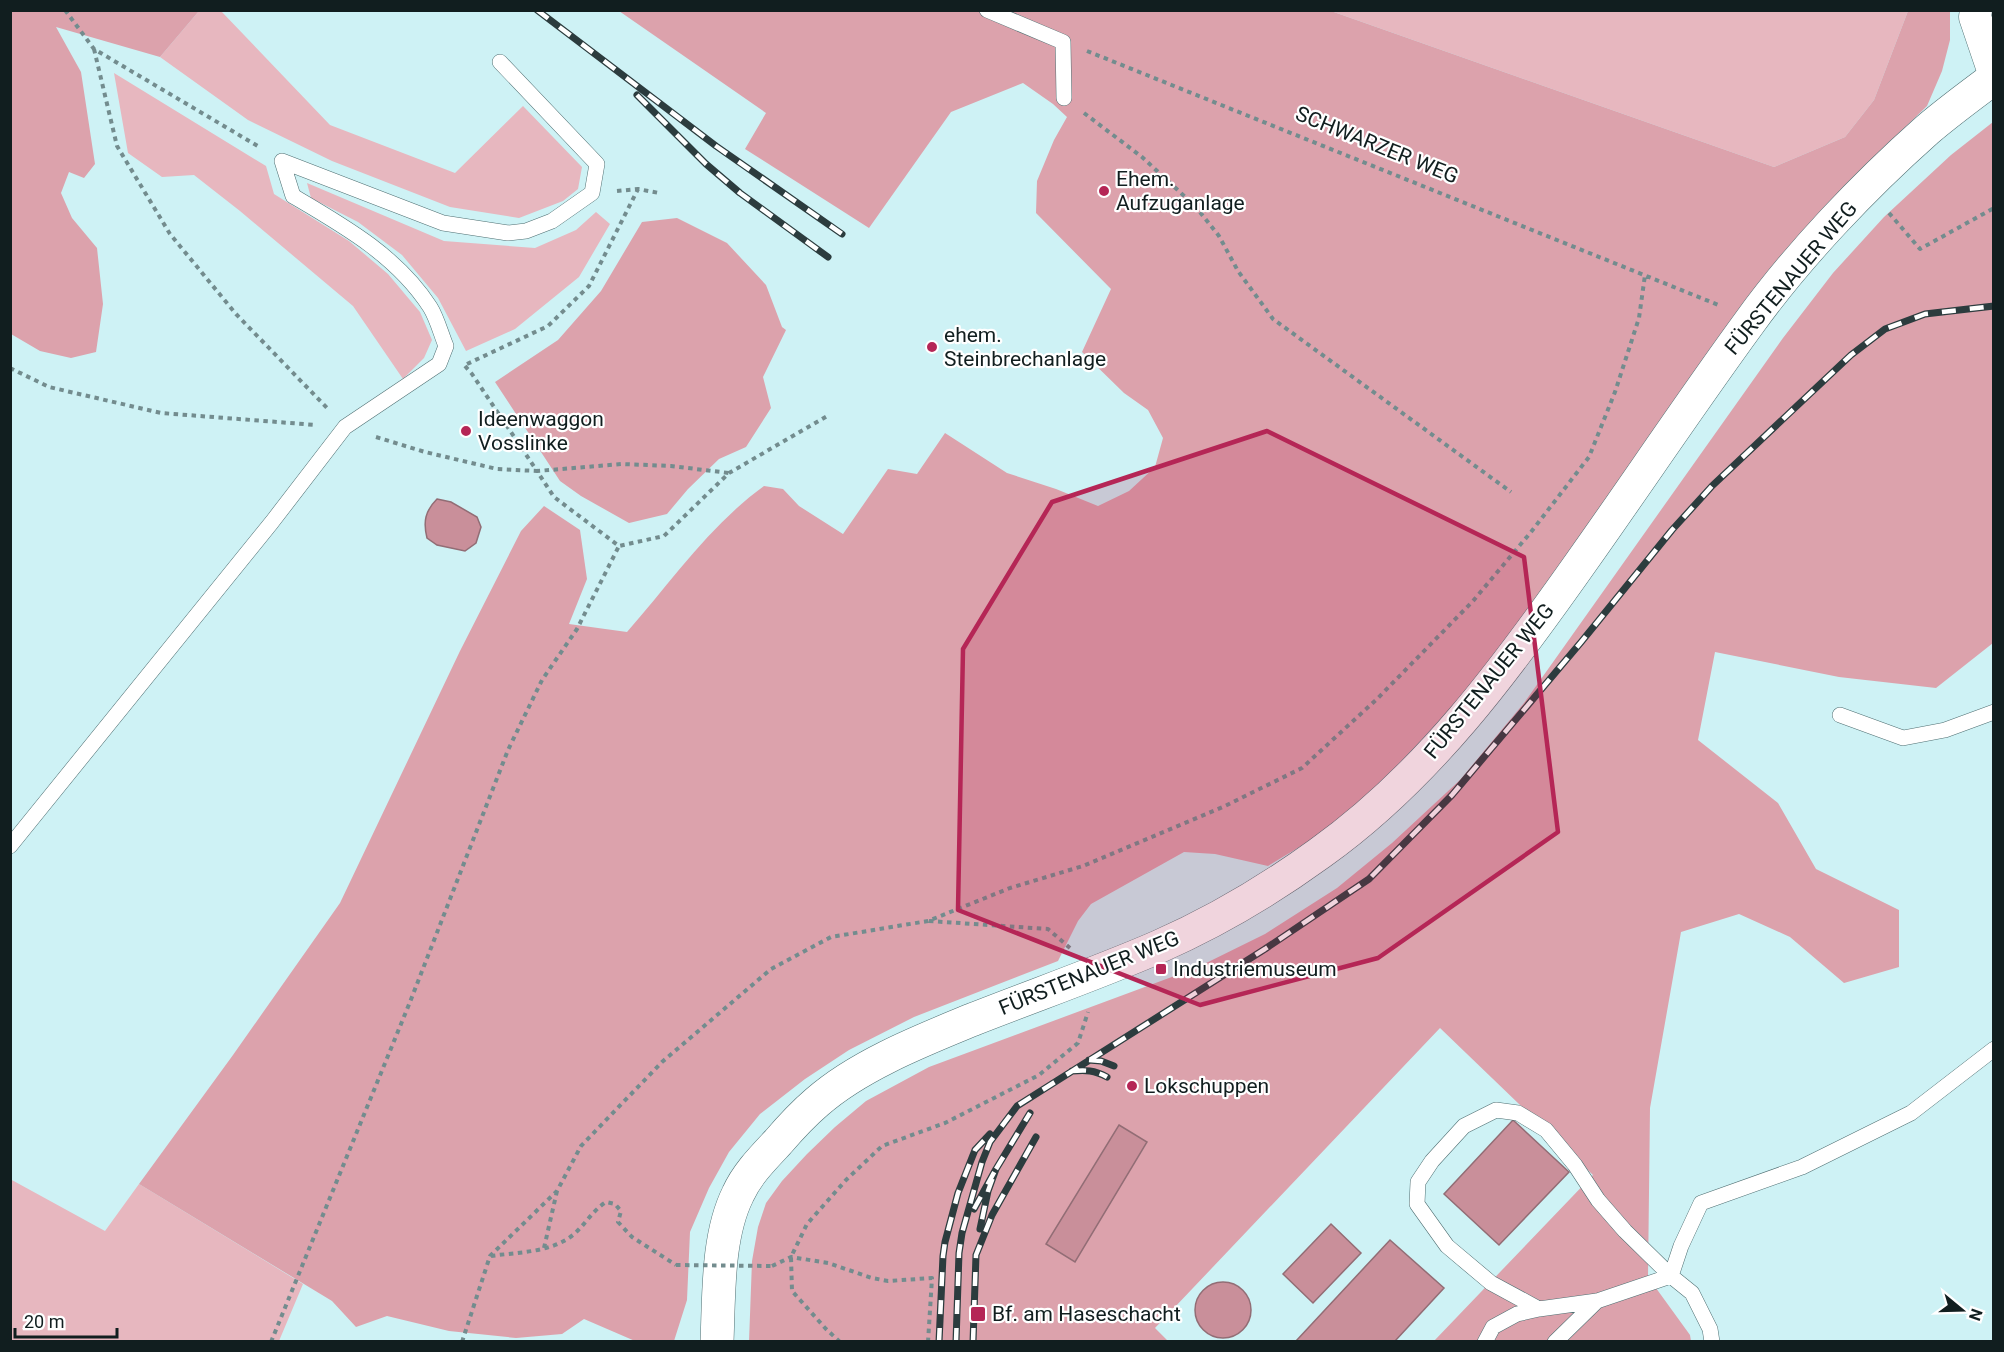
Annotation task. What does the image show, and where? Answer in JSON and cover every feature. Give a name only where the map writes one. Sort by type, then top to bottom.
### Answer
[{"type":"street","points":[[1976,10],[1975,17],[1994,73]]},
{"type":"street","name":"FÜRSTENAUER WEG","points":[[717,1341],[727,1220],[739,1191],[755,1167],[819,1100],[857,1074],[923,1040],[1156,948],[1238,907],[1281,881],[1367,816],[1437,749],[1474,707],[1548,609],[1752,319],[1808,250],[1928,129],[1994,78]]},
{"type":"lane","points":[[987,10],[1064,42],[1064,98]]},
{"type":"lane","points":[[282,161],[443,224],[508,232],[526,231],[552,221],[592,193],[597,164],[500,62]]},
{"type":"lane","points":[[10,846],[272,522],[345,428],[439,364],[446,346],[431,308],[395,264],[352,231],[293,196],[282,161]]},
{"type":"lane","points":[[1840,715],[1903,738],[1945,730],[1994,712]]},
{"type":"lane","points":[[1671,1276],[1681,1246],[1701,1203],[1802,1167],[1911,1113],[1994,1049]]},
{"type":"lane","points":[[1539,1309],[1491,1283],[1447,1246],[1417,1204],[1418,1182],[1432,1161],[1464,1126],[1496,1110],[1518,1113],[1546,1130],[1575,1165],[1598,1200],[1640,1247],[1692,1293],[1710,1329],[1712,1341]]},
{"type":"lane","points":[[1485,1341],[1493,1327],[1517,1314],[1597,1301],[1671,1276]]},
{"type":"lane","points":[[1555,1341],[1597,1301]]},
{"type":"path","points":[[65,10],[94,49],[282,161]]},
{"type":"path","name":"SCHWARZER WEG","points":[[1064,42],[1752,319]]},
{"type":"path","points":[[94,49],[117,146],[170,234],[236,314],[345,428]]},
{"type":"path","points":[[1064,98],[1142,157],[1195,206],[1219,236],[1238,272],[1272,319],[1511,492]]},
{"type":"path","points":[[592,193],[638,189],[659,193]]},
{"type":"path","points":[[464,365],[548,326],[589,286],[638,189]]},
{"type":"path","points":[[1882,204],[1920,249],[1994,208]]},
{"type":"path","points":[[544,1249],[557,1191],[581,1146],[662,1062],[771,969],[831,937],[928,921],[1010,888],[1083,866],[1225,806],[1302,768],[1377,699],[1473,602],[1589,457],[1616,392],[1639,318],[1645,275]]},
{"type":"path","points":[[446,346],[472,374],[554,497],[619,546],[664,536],[729,473],[829,416]]},
{"type":"path","points":[[10,368],[49,387],[161,413],[345,428],[425,452],[497,469],[537,471],[622,464],[671,466],[729,473]]},
{"type":"path","points":[[271,1341],[405,1012],[508,750],[542,680],[577,629],[619,546]]},
{"type":"path","points":[[928,921],[1047,929],[1065,942],[1092,973]]},
{"type":"path","points":[[840,1341],[792,1291],[790,1257],[807,1224],[846,1180],[882,1146],[945,1123],[1039,1075],[1077,1043],[1090,1007]]},
{"type":"path","points":[[462,1341],[490,1256],[557,1191]]},
{"type":"path","points":[[490,1256],[544,1249],[571,1237],[598,1207],[606,1202],[615,1204],[621,1211],[618,1221],[632,1237],[676,1265],[772,1266],[790,1257],[828,1263],[888,1281],[932,1278],[928,1341]]},
{"type":"path","points":[[743,1271],[744,1262]]},
{"type":"highlighted area","points":[[1267,431],[1524,557],[1558,832],[1378,958],[1200,1005],[958,910],[963,649],[1052,502]]},
{"type":"shaded area","points":[[11,10],[199,11],[160,57],[56,27],[81,72],[95,164],[84,178],[69,172],[61,193],[72,218],[97,248],[103,304],[96,352],[71,358],[40,351],[11,334]]},
{"type":"shaded area","points":[[199,11],[221,11],[330,125],[455,173],[523,106],[582,167],[578,189],[563,201],[519,218],[450,207],[332,161],[248,120],[160,57]]},
{"type":"shaded area","points":[[619,11],[1331,11],[1774,167],[1845,137],[1874,100],[1908,11],[1950,11],[1950,40],[1942,71],[1927,106],[1856,175],[1462,696],[1355,806],[1315,837],[1268,866],[1215,854],[1184,852],[1091,904],[1078,921],[1058,961],[914,1017],[849,1050],[805,1079],[760,1114],[729,1152],[709,1188],[690,1232],[687,1300],[674,1341],[635,1341],[584,1319],[562,1334],[516,1338],[449,1331],[387,1316],[356,1327],[332,1301],[139,1184],[340,903],[460,651],[521,531],[544,506],[580,530],[587,579],[569,624],[627,632],[709,536],[744,501],[764,486],[783,489],[799,506],[843,534],[888,469],[917,474],[945,433],[1007,473],[1098,506],[1129,491],[1155,467],[1163,438],[1148,410],[1124,393],[1082,352],[1111,289],[1036,213],[1037,181],[1054,140],[1067,117],[1053,104],[1023,83],[951,112],[869,228],[745,149],[766,113]]},
{"type":"shaded area","points":[[1331,11],[1908,11],[1874,100],[1845,137],[1774,167]]},
{"type":"shaded area","points":[[114,73],[266,166],[274,194],[349,241],[388,274],[420,312],[432,340],[424,358],[403,379],[353,306],[240,211],[194,175],[162,177],[128,153]]},
{"type":"shaded area","points":[[1993,122],[1993,643],[1936,688],[1839,677],[1715,652],[1698,740],[1778,803],[1816,869],[1899,910],[1899,967],[1844,983],[1790,937],[1739,914],[1681,932],[1650,1108],[1648,1277],[1690,1335],[1691,1341],[1434,1341],[1593,1175],[1440,1028],[1155,1328],[1168,1341],[749,1342],[752,1261],[758,1227],[766,1203],[782,1181],[807,1154],[866,1101],[929,1067],[1196,968],[1265,934],[1337,888],[1392,843],[1460,780],[1524,703],[1783,338],[1833,273],[1884,217],[1951,155]],"holes":[[[1119,1125],[1147,1143],[1074,1261],[1046,1244]]]},
{"type":"shaded area","points":[[307,183],[444,241],[535,248],[576,230],[596,212],[610,224],[579,277],[515,329],[466,351],[438,298],[402,255],[358,222],[311,198]]},
{"type":"shaded area","points":[[677,218],[727,243],[766,285],[782,327],[786,330],[763,377],[771,408],[746,447],[719,459],[688,489],[667,514],[629,523],[581,496],[560,481],[495,382],[558,340],[601,291],[642,222]]},
{"type":"shaded area","points":[[437,499],[451,502],[477,517],[481,527],[476,543],[465,551],[437,545],[427,538],[426,517]]},
{"type":"shaded area","points":[[1513,1120],[1569,1172],[1499,1245],[1444,1194]]},
{"type":"shaded area","points":[[1119,1125],[1147,1142],[1075,1262],[1046,1244]]},
{"type":"shaded area","points":[[10,1179],[105,1231],[139,1184],[303,1284],[279,1341],[11,1341]]},
{"type":"shaded area","points":[[1331,1224],[1361,1253],[1313,1303],[1283,1274]]},
{"type":"shaded area","points":[[1390,1240],[1444,1288],[1395,1341],[1296,1341]]},
{"type":"shaded area","points":[[1217,1282],[1229,1282],[1239,1286],[1247,1294],[1251,1310],[1247,1326],[1239,1334],[1229,1338],[1217,1338],[1207,1334],[1199,1326],[1195,1316],[1195,1304],[1199,1294],[1207,1286]]},
{"type":"railway","points":[[537,10],[716,146],[842,234]]},
{"type":"railway","points":[[637,95],[706,164],[740,193],[828,257]]},
{"type":"railway","points":[[956,1342],[959,1253],[962,1233],[990,1142],[1017,1106],[1265,949],[1369,879],[1452,795],[1672,530],[1712,486],[1851,355],[1885,329],[1925,314],[1994,306]]},
{"type":"railway","points":[[1089,1060],[1101,1061],[1114,1066]]},
{"type":"railway","points":[[1072,1071],[1090,1071],[1107,1077]]},
{"type":"railway","points":[[996,1169],[1030,1113]]},
{"type":"railway","points":[[939,1342],[945,1242],[958,1193],[975,1150],[990,1134]]},
{"type":"railway","points":[[973,1342],[976,1255],[992,1215],[1036,1137]]},
{"type":"railway","points":[[974,1209],[996,1169],[988,1191],[980,1229]]},
{"type":"place","name":"Ehem. Aufzuganlage","points":[[1104,191]]},
{"type":"place","name":"ehem. Steinbrechanlage","points":[[932,347]]},
{"type":"place","name":"Ideenwaggon Vosslinke","points":[[466,431]]},
{"type":"place","name":"Industriemuseum","points":[[1161,969]]},
{"type":"place","name":"Lokschuppen","points":[[1132,1086]]},
{"type":"place","name":"Bf. am Haseschacht","points":[[978,1314]]}]
